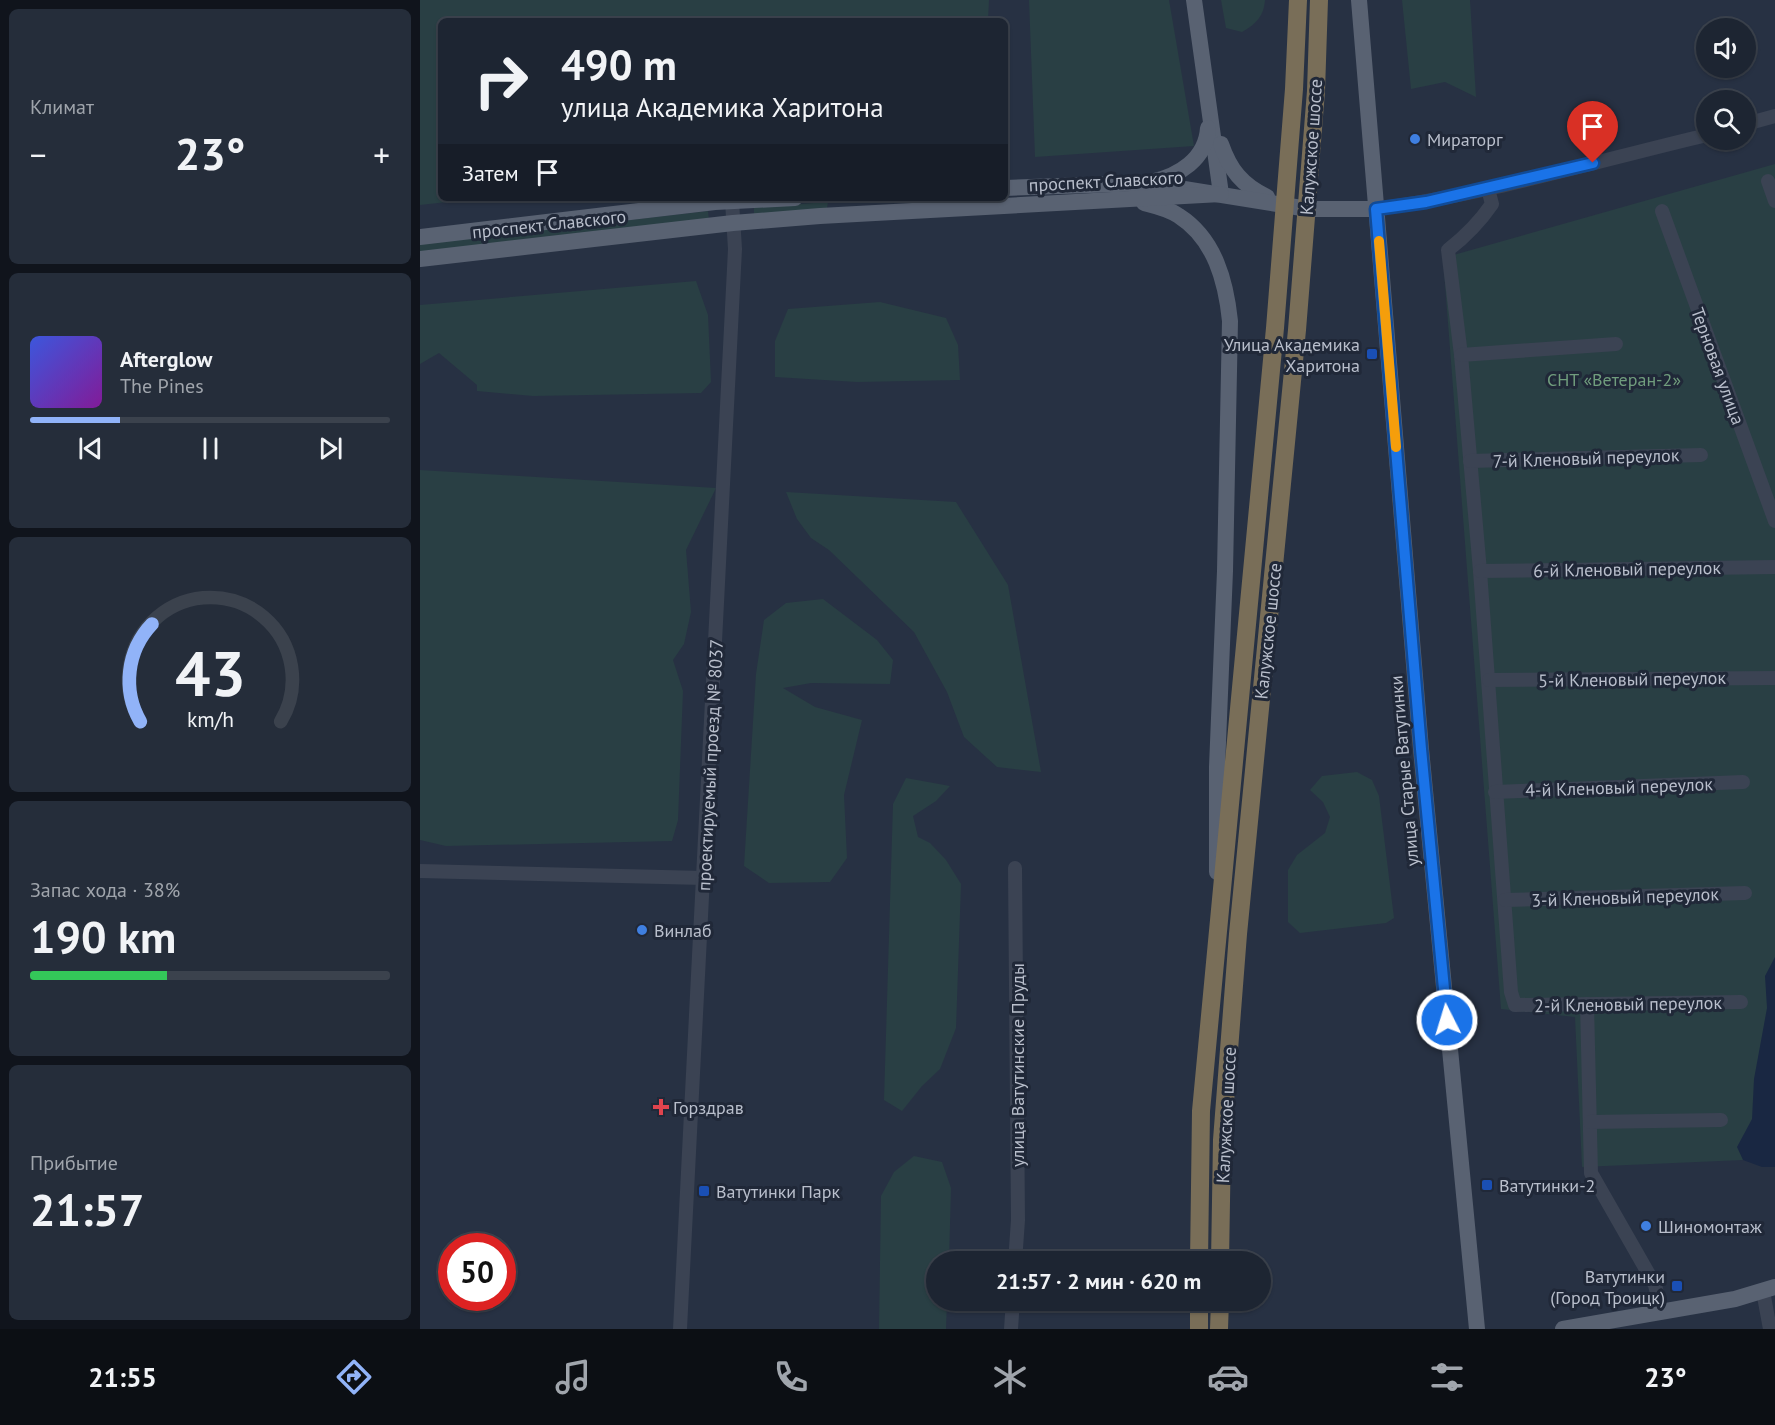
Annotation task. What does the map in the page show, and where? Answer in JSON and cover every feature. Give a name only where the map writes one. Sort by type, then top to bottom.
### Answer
[{"type":"highway","name":"Калужское шоссе","points":[[1199,1251],[1201,1111],[1216,931],[1275,328],[1294,89],[1298,0]]},
{"type":"highway","name":"Калужское шоссе","points":[[1220,1251],[1222,1140],[1238,934],[1297,330],[1316,91],[1319,0]]},
{"type":"highway","points":[[1199,1311],[1199,1329]]},
{"type":"highway","points":[[1219,1329],[1220,1311]]},
{"type":"main road","points":[[1194,0],[1221,194]]},
{"type":"main road","points":[[1359,0],[1376,209]]},
{"type":"main road","points":[[1147,183],[1165,179],[1192,163],[1208,138],[1210,109]]},
{"type":"main road","points":[[1210,109],[1229,164],[1240,180],[1281,204]]},
{"type":"main road","name":"проспект Славского","points":[[1008,188],[1147,183],[1308,209],[1376,209]]},
{"type":"main road","name":"проспект Славского","points":[[420,259],[733,223],[1221,194]]},
{"type":"main road","points":[[1132,199],[1164,208],[1180,216],[1193,228],[1208,246],[1219,268],[1226,290],[1229,311],[1225,571],[1217,767],[1216,931]]},
{"type":"main road","name":"проспект Славского","points":[[420,237],[732,201]]},
{"type":"main road","name":"улица Старые Ватутинки","points":[[1376,209],[1421,749],[1477,1329]]},
{"type":"main road","points":[[1563,1329],[1661,1310],[1736,1299],[1769,1289]]},
{"type":"street","points":[[1756,122],[1775,117]]},
{"type":"street","points":[[1376,209],[1426,202],[1488,189],[1696,138]]},
{"type":"street","points":[[1768,181],[1775,201]]},
{"type":"street","points":[[1488,189],[1492,204],[1468,234],[1448,250],[1461,355],[1480,571],[1505,900]]},
{"type":"street","name":"проектируемый проезд № 8037","points":[[680,1329],[735,260],[732,201]]},
{"type":"street","name":"Терновая улица","points":[[1662,211],[1775,521]]},
{"type":"street","points":[[1461,355],[1616,344]]},
{"type":"street","name":"7-й Кленовый переулок","points":[[1470,461],[1701,455]]},
{"type":"street","name":"6-й Кленовый переулок","points":[[1480,571],[1775,567]]},
{"type":"street","name":"5-й Кленовый переулок","points":[[1489,680],[1775,678]]},
{"type":"street","name":"4-й Кленовый переулок","points":[[1496,792],[1743,782]]},
{"type":"street","name":"улица Ватутинские Пруды","points":[[1015,868],[1018,1197],[1016,1251]]},
{"type":"street","points":[[420,871],[704,878]]},
{"type":"street","name":"3-й Кленовый переулок","points":[[1505,900],[1745,893]]},
{"type":"street","name":"2-й Кленовый переулок","points":[[1505,900],[1508,964],[1515,1005],[1741,1002]]},
{"type":"street","points":[[1587,1004],[1592,1173],[1655,1285],[1661,1310]]},
{"type":"street","points":[[1590,1122],[1721,1120]]},
{"type":"street","points":[[1769,1289],[1770,1329]]},
{"type":"street","points":[[1011,1329],[1012,1311]]},
{"type":"green space","points":[[420,0],[989,0],[988,18],[438,18],[438,201],[456,201],[420,205]]},
{"type":"green space","points":[[1029,0],[1169,0],[1194,146],[1035,157]]},
{"type":"green space","points":[[1221,0],[1265,0],[1263,11],[1258,19],[1242,32],[1226,28]]},
{"type":"green space","points":[[1402,0],[1470,0],[1476,97],[1445,82],[1411,89]]},
{"type":"green space","name":"СНТ «Ветеран-2»","points":[[1775,164],[1775,1160],[1582,1167],[1575,1017],[1501,1009],[1443,258]]},
{"type":"green space","points":[[828,202],[827,208],[754,215],[754,207]]},
{"type":"green space","points":[[708,211],[709,220],[420,253],[420,244]]},
{"type":"green space","points":[[696,281],[708,315],[711,382],[701,393],[533,396],[477,391],[477,385],[439,353],[420,364],[420,305]]},
{"type":"green space","points":[[880,302],[946,318],[958,345],[960,380],[857,382],[775,377],[775,341],[788,309]]},
{"type":"green space","points":[[420,470],[716,488],[686,550],[691,612],[684,644],[673,660],[683,691],[678,820],[672,841],[446,846],[420,840]]},
{"type":"green space","points":[[786,492],[956,502],[1008,585],[1041,772],[997,767],[964,737],[947,692],[914,632],[829,550],[811,538],[797,519]]},
{"type":"green space","points":[[823,599],[877,640],[893,660],[890,684],[811,683],[783,688],[815,707],[862,720],[844,795],[847,858],[830,882],[769,883],[744,866],[756,674],[764,620],[786,603]]},
{"type":"green space","points":[[1357,772],[1372,780],[1379,796],[1394,918],[1386,923],[1300,933],[1288,922],[1288,870],[1297,855],[1325,833],[1330,817],[1323,802],[1310,790],[1322,776]]},
{"type":"green space","points":[[906,778],[950,786],[936,801],[913,816],[918,837],[930,843],[946,860],[961,884],[956,1028],[940,1069],[922,1086],[902,1111],[884,1100],[893,804]]},
{"type":"green space","points":[[914,1156],[942,1162],[951,1188],[949,1251],[926,1251],[926,1311],[947,1311],[946,1329],[879,1329],[881,1196],[894,1172]]},
{"type":"water","points":[[1775,957],[1775,1167],[1762,1167],[1743,1160],[1737,1147],[1752,1119],[1754,1079],[1767,1008],[1765,976]]},
{"type":"slow traffic","points":[[1379,241],[1396,447]]},
{"type":"place","name":"Мираторг","points":[[1415,139]]},
{"type":"place","name":"Улица Академика Харитона","points":[[1372,354]]},
{"type":"place","name":"Винлаб","points":[[642,930]]},
{"type":"place","name":"Горздрав","points":[[661,1107]]},
{"type":"place","name":"Ватутинки-2","points":[[1487,1185]]},
{"type":"place","name":"Ватутинки Парк","points":[[704,1191]]},
{"type":"place","name":"Шиномонтаж","points":[[1646,1226]]},
{"type":"place","name":"Ватутинки (Город Троицк)","points":[[1677,1286]]},
{"type":"route","points":[[1447,1020],[1421,749],[1376,209],[1426,202],[1488,189],[1593,163]]}]
